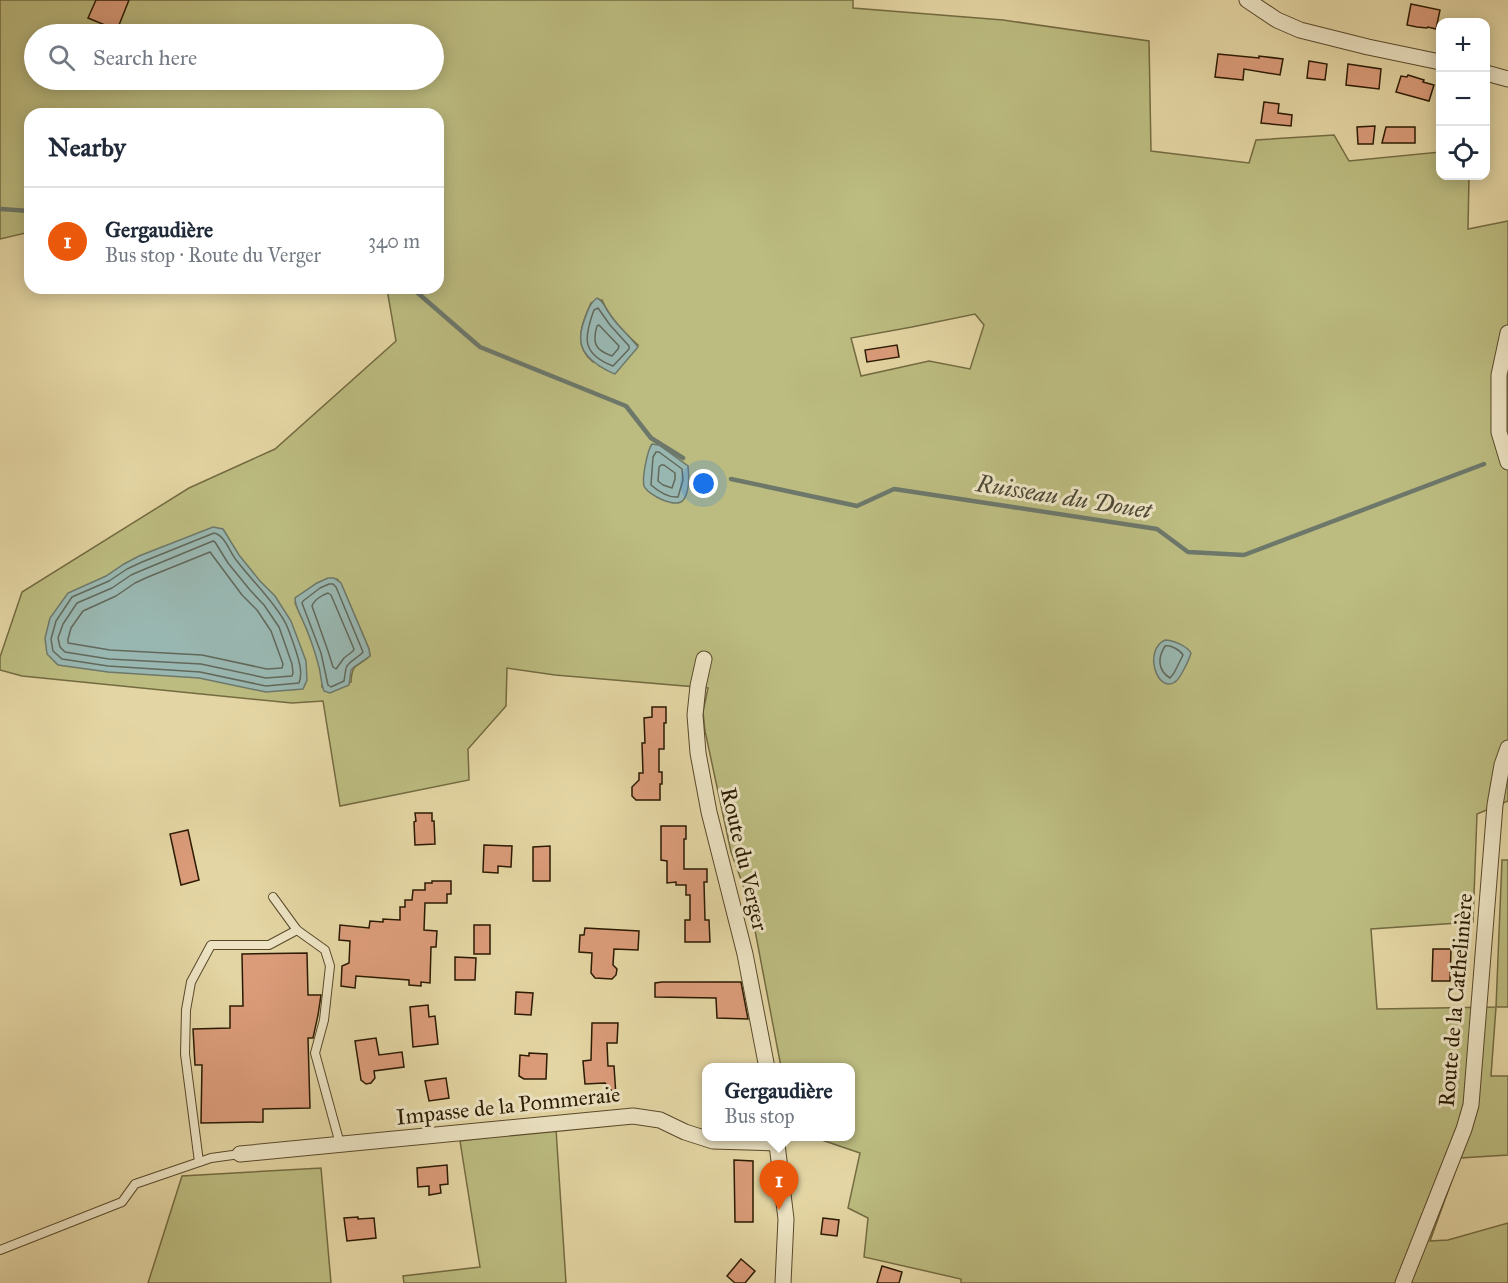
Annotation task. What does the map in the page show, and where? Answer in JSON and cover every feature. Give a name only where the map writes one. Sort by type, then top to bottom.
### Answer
[{"type":"street","points":[[1247,0],[1277,20],[1300,30],[1436,61]]},
{"type":"street","points":[[1490,74],[1508,79]]},
{"type":"street","points":[[1508,333],[1499,375],[1499,432],[1508,462]]},
{"type":"street","name":"Route du Verger","points":[[704,659],[695,715],[698,753],[709,812],[745,954],[765,1063]]},
{"type":"street","name":"Route de la Cathelinière","points":[[1403,1283],[1464,1129],[1471,1105],[1496,805],[1502,765],[1508,748]]},
{"type":"street","name":"Impasse de la Pommeraie","points":[[240,1154],[633,1116],[660,1120],[702,1137]]},
{"type":"street","points":[[776,1141],[786,1219],[783,1283]]},
{"type":"lane","points":[[273,897],[297,930],[325,950],[330,966],[324,1020],[315,1053],[340,1144]]},
{"type":"lane","points":[[199,1162],[185,1054],[186,1010],[191,982],[211,945],[269,945],[297,930]]},
{"type":"lane","points":[[0,1250],[122,1202],[135,1184],[211,1158],[240,1154]]},
{"type":"green space","points":[[0,0],[853,0],[853,8],[1003,20],[1149,41],[1151,151],[1249,163],[1256,140],[1334,135],[1349,161],[1436,152],[1436,180],[1469,180],[1468,229],[1508,221],[1508,801],[1477,814],[1473,922],[1371,929],[1377,1009],[1496,1007],[1491,1076],[1508,1076],[1508,1155],[1460,1158],[1430,1241],[1448,1240],[1508,1223],[1508,1283],[961,1283],[961,1279],[864,1257],[868,1218],[848,1208],[860,1153],[825,1141],[855,1141],[855,1063],[780,1063],[750,904],[731,852],[705,731],[703,712],[708,688],[555,675],[507,668],[506,706],[468,749],[469,780],[340,806],[323,701],[292,703],[22,676],[0,670],[0,657],[22,592],[189,488],[275,449],[396,341],[388,294],[444,294],[444,108],[24,108],[24,233],[0,239]],"holes":[[[602,300],[613,319],[638,345],[593,362],[583,349],[582,327],[591,303]],[[975,314],[984,325],[970,369],[929,361],[861,376],[851,338]],[[337,579],[370,656],[354,668],[351,682],[322,687],[317,656],[295,603],[317,583]]]},
{"type":"green space","points":[[1502,860],[1508,860],[1508,1007],[1496,1007]]},
{"type":"green space","points":[[556,1129],[566,1283],[404,1283],[403,1276],[480,1267],[460,1141]]},
{"type":"green space","points":[[321,1168],[331,1283],[148,1283],[182,1176]]},
{"type":"water","points":[[597,298],[638,347],[615,374],[592,360],[581,344],[581,332],[585,318],[591,304]]},
{"type":"water","points":[[652,444],[659,445],[688,466],[687,491],[680,502],[663,500],[644,486],[645,465]]},
{"type":"water","points":[[213,527],[223,529],[239,555],[275,596],[291,621],[306,661],[307,680],[303,689],[266,692],[199,678],[108,672],[58,665],[47,654],[45,638],[50,618],[68,593],[106,576],[139,556]]},
{"type":"water","points":[[328,578],[334,578],[341,583],[370,656],[351,670],[349,685],[330,693],[324,691],[314,650],[295,598]]},
{"type":"water","points":[[1165,640],[1180,644],[1191,653],[1179,677],[1175,682],[1169,684],[1158,677],[1154,661],[1158,645]]},
{"type":"building","points":[[96,0],[129,0],[119,24],[102,24],[88,18]]},
{"type":"building","points":[[1411,4],[1440,10],[1438,18],[1436,18],[1436,29],[1407,25]]},
{"type":"building","points":[[1218,54],[1283,59],[1280,75],[1244,69],[1243,80],[1215,77]]},
{"type":"building","points":[[1309,61],[1327,64],[1325,80],[1307,78]]},
{"type":"building","points":[[1348,64],[1381,69],[1379,89],[1346,85]]},
{"type":"building","points":[[1408,75],[1434,85],[1429,101],[1396,92],[1401,76],[1407,77]]},
{"type":"building","points":[[1264,102],[1279,104],[1278,113],[1292,115],[1291,126],[1261,123]]},
{"type":"building","points":[[1375,126],[1373,144],[1358,144],[1357,127]]},
{"type":"building","points":[[1386,127],[1415,127],[1415,143],[1382,143]]},
{"type":"building","points":[[897,345],[899,357],[867,362],[865,350]]},
{"type":"building","points":[[652,707],[666,707],[664,749],[659,749],[659,772],[662,772],[660,800],[636,800],[632,796],[632,787],[639,780],[639,773],[643,773],[644,718],[652,717]]},
{"type":"building","points":[[415,813],[432,813],[435,844],[415,845]]},
{"type":"building","points":[[661,826],[686,826],[684,869],[707,869],[707,882],[704,882],[705,920],[709,920],[710,942],[685,942],[685,920],[690,920],[690,895],[686,895],[686,885],[676,885],[676,882],[667,883],[667,861],[661,860]]},
{"type":"building","points":[[188,830],[199,880],[181,885],[170,834]]},
{"type":"building","points":[[484,845],[512,846],[511,867],[498,866],[498,873],[483,872]]},
{"type":"building","points":[[550,846],[550,881],[533,881],[533,847]]},
{"type":"building","points":[[432,881],[451,881],[451,894],[447,894],[447,903],[425,903],[424,930],[437,931],[436,947],[431,947],[430,983],[421,982],[421,986],[409,985],[409,980],[356,976],[355,988],[341,986],[342,966],[349,963],[350,941],[339,940],[340,925],[369,928],[370,921],[400,920],[400,907],[405,907],[405,900],[412,900],[413,890],[425,890],[425,883],[432,883]]},
{"type":"building","points":[[474,925],[490,925],[490,954],[474,954]]},
{"type":"building","points":[[585,928],[639,931],[638,950],[614,949],[613,965],[617,969],[612,979],[595,978],[591,973],[592,953],[579,952],[580,935],[584,935]]},
{"type":"building","points":[[1433,949],[1451,949],[1450,981],[1432,981]]},
{"type":"building","points":[[307,953],[308,995],[321,995],[313,1038],[308,1038],[310,1108],[263,1109],[263,1122],[201,1123],[202,1065],[195,1065],[193,1029],[230,1028],[230,1006],[243,1006],[242,954]]},
{"type":"building","points":[[455,957],[476,958],[475,980],[455,980]]},
{"type":"building","points":[[741,982],[748,1019],[717,1018],[716,998],[655,997],[655,983]]},
{"type":"building","points":[[516,992],[533,993],[531,1015],[515,1014]]},
{"type":"building","points":[[428,1005],[429,1017],[435,1016],[438,1044],[413,1047],[410,1007]]},
{"type":"building","points":[[592,1023],[618,1023],[617,1043],[607,1043],[608,1066],[614,1066],[616,1096],[605,1083],[585,1084],[583,1061],[591,1060]]},
{"type":"building","points":[[376,1038],[379,1055],[402,1052],[404,1067],[374,1071],[375,1078],[371,1083],[366,1084],[361,1080],[355,1041]]},
{"type":"building","points":[[529,1053],[547,1054],[546,1079],[524,1079],[519,1076],[520,1055],[529,1056]]},
{"type":"building","points":[[446,1078],[449,1098],[429,1101],[425,1081]]},
{"type":"building","points":[[734,1160],[753,1161],[753,1222],[735,1222]]},
{"type":"building","points":[[447,1165],[448,1184],[440,1185],[441,1193],[429,1195],[429,1186],[418,1187],[417,1168]]},
{"type":"building","points":[[358,1217],[358,1219],[374,1218],[376,1238],[347,1241],[344,1218]]},
{"type":"building","points":[[823,1218],[839,1220],[837,1236],[821,1234]]},
{"type":"building","points":[[741,1259],[755,1271],[745,1283],[735,1283],[727,1276]]},
{"type":"building","points":[[882,1266],[902,1272],[899,1283],[877,1283]]},
{"type":"waterway","name":"Ruisseau du Douet","points":[[0,209],[24,211]]},
{"type":"waterway","name":"Ruisseau du Douet","points":[[419,294],[480,347],[626,406],[651,438],[683,458]]},
{"type":"waterway","name":"Ruisseau du Douet","points":[[731,479],[857,506],[894,489],[1157,529],[1188,552],[1244,555],[1484,464]]},
{"type":"place","name":"Gergaudière","points":[[779,1210]]}]
